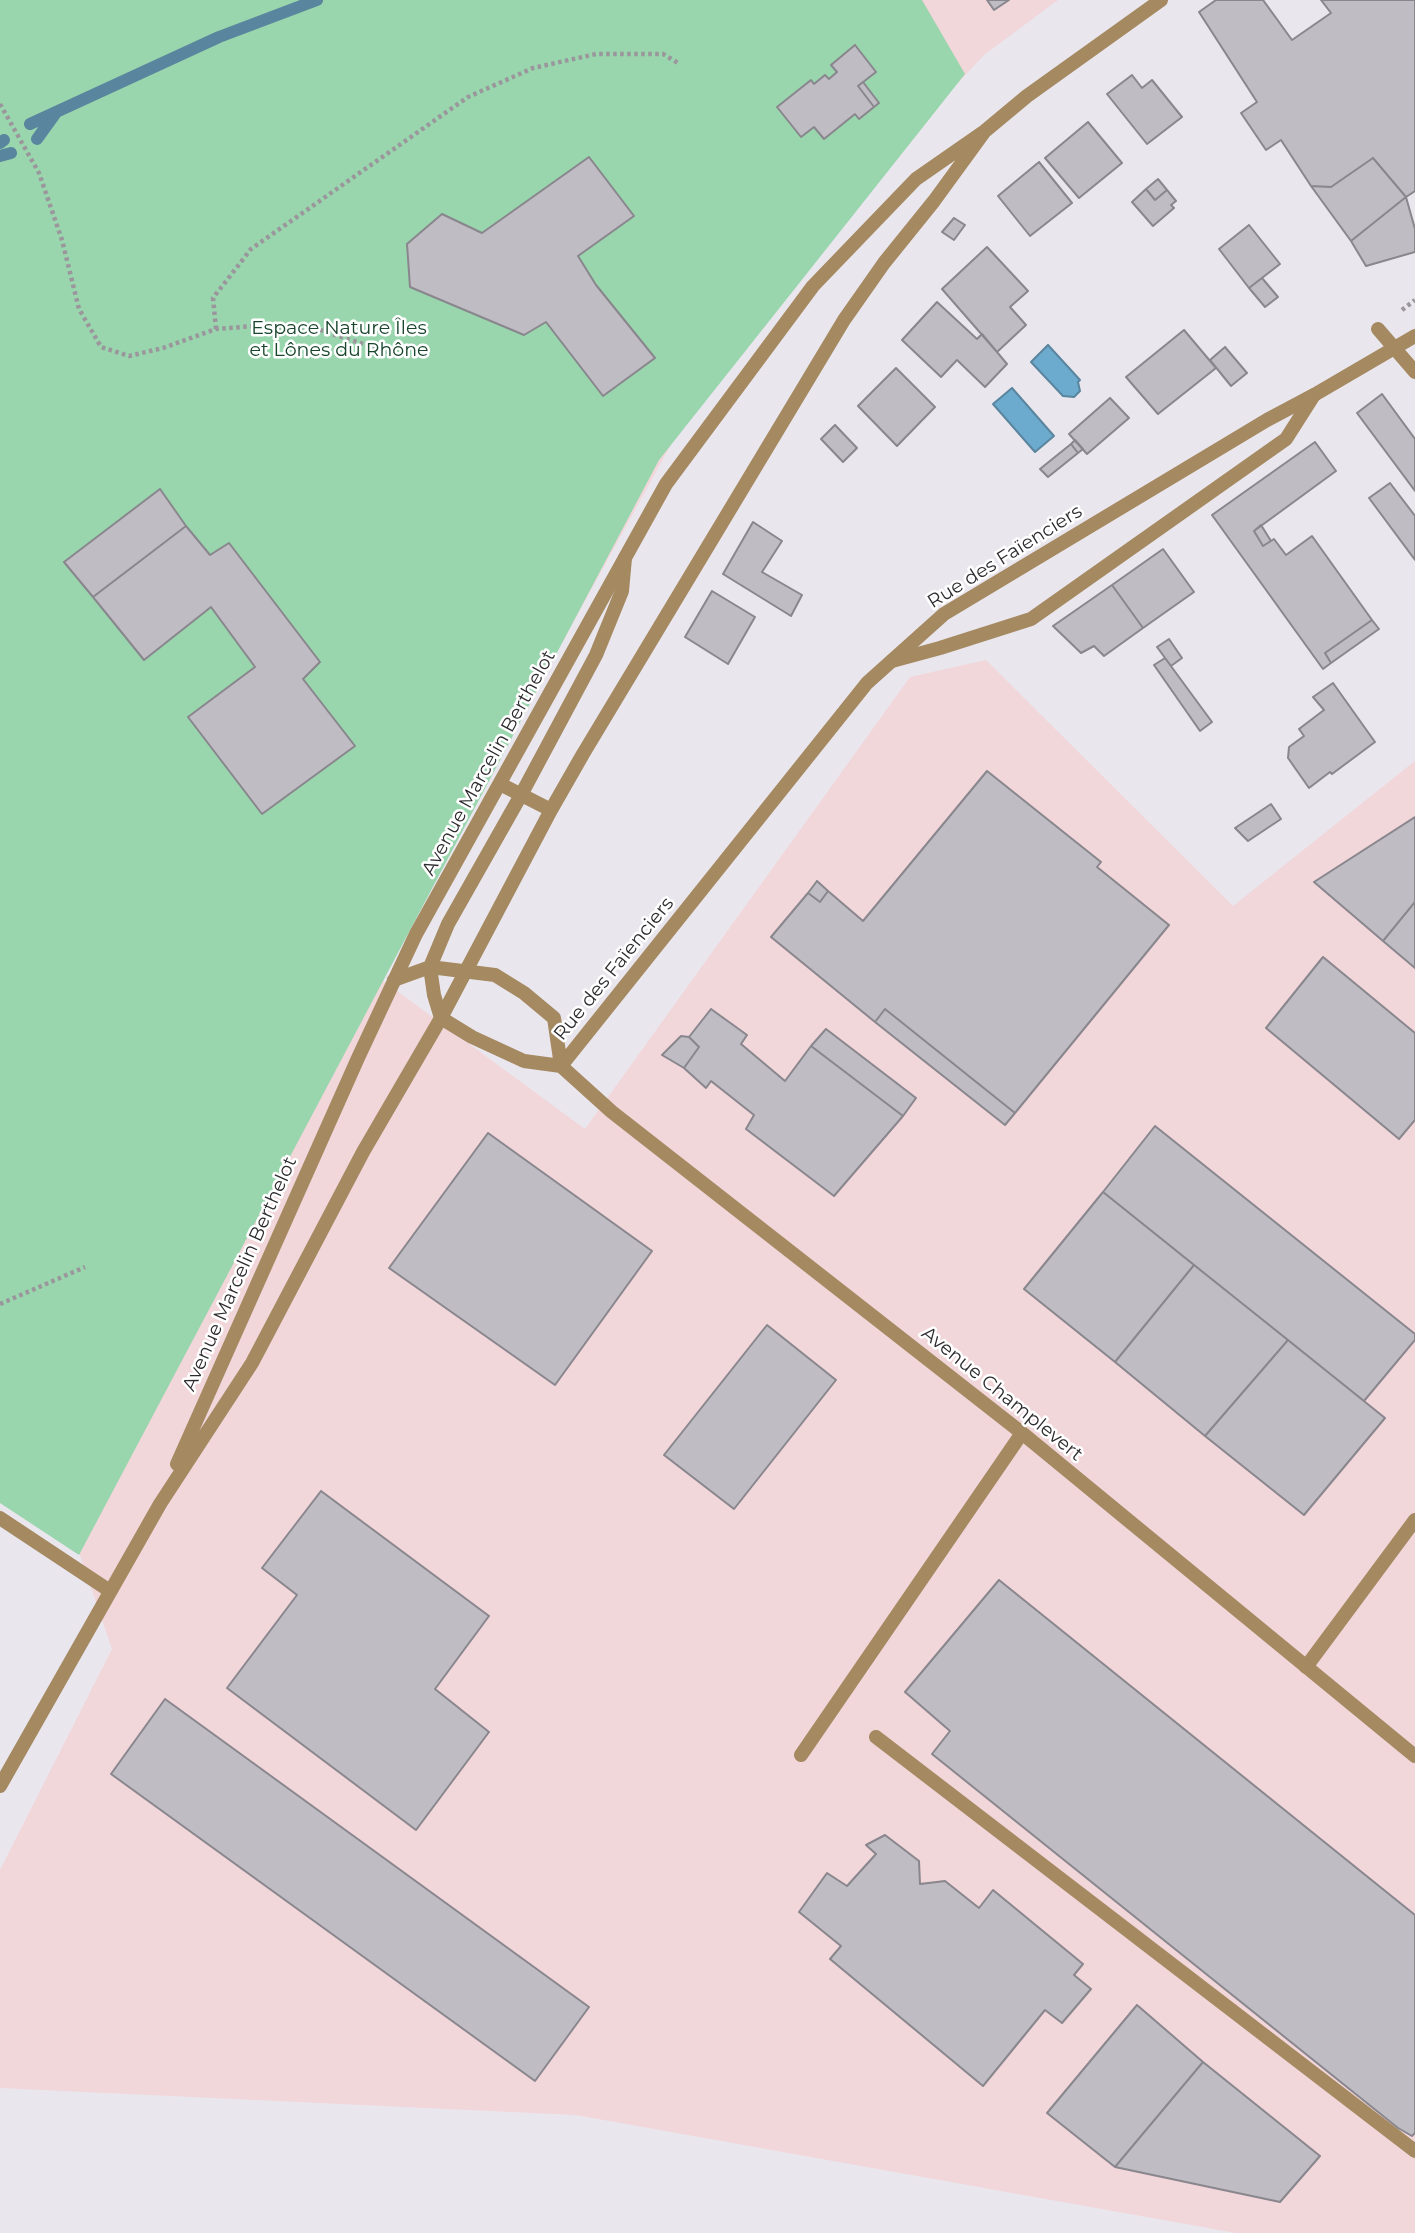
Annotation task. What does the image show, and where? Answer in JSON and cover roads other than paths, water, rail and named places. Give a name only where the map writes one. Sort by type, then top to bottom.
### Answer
[{"type":"street","name":"Avenue Marcelin Berthelot","points":[[160,1504],[416,934],[666,484],[813,286],[916,179],[1161,0]]},
{"type":"street","name":"Avenue Marcelin Berthelot","points":[[0,1786],[160,1504],[252,1363],[363,1152],[441,1017],[551,810],[844,320],[985,131]]},
{"type":"street","points":[[1378,329],[1415,372]]},
{"type":"street","name":"Rue des Faïenciers","points":[[561,1066],[867,683],[944,614],[1267,420],[1415,337]]},
{"type":"street","points":[[892,661],[1031,619],[1286,439],[1314,396]]},
{"type":"street","points":[[394,980],[430,967],[495,975],[524,993],[554,1018],[561,1066],[524,1061],[472,1037],[441,1017],[434,995],[430,967],[448,924],[596,655],[622,591],[625,558]]},
{"type":"street","points":[[500,784],[551,810]]},
{"type":"street","name":"Avenue Champlevert","points":[[561,1066],[612,1112],[1022,1433],[1415,1756]]},
{"type":"street","points":[[801,1755],[1022,1433]]},
{"type":"street","points":[[0,1518],[110,1591]]},
{"type":"street","points":[[1306,1667],[1415,1520]]},
{"type":"street","points":[[876,1737],[1415,2151]]},
{"type":"water","points":[[1048,345],[1080,380],[1080,391],[1074,397],[1063,396],[1031,362]]},
{"type":"water","points":[[1012,388],[1054,436],[1035,452],[993,404]]},
{"type":"waterway","points":[[30,124],[219,37],[317,0]]},
{"type":"waterway","points":[[37,139],[55,114]]},
{"type":"waterway","points":[[0,143],[4,140]]},
{"type":"waterway","points":[[0,156],[11,153]]},
{"type":"park label","name":"Espace Nature Îles et Lônes du Rhône","points":[[339,339]]}]
